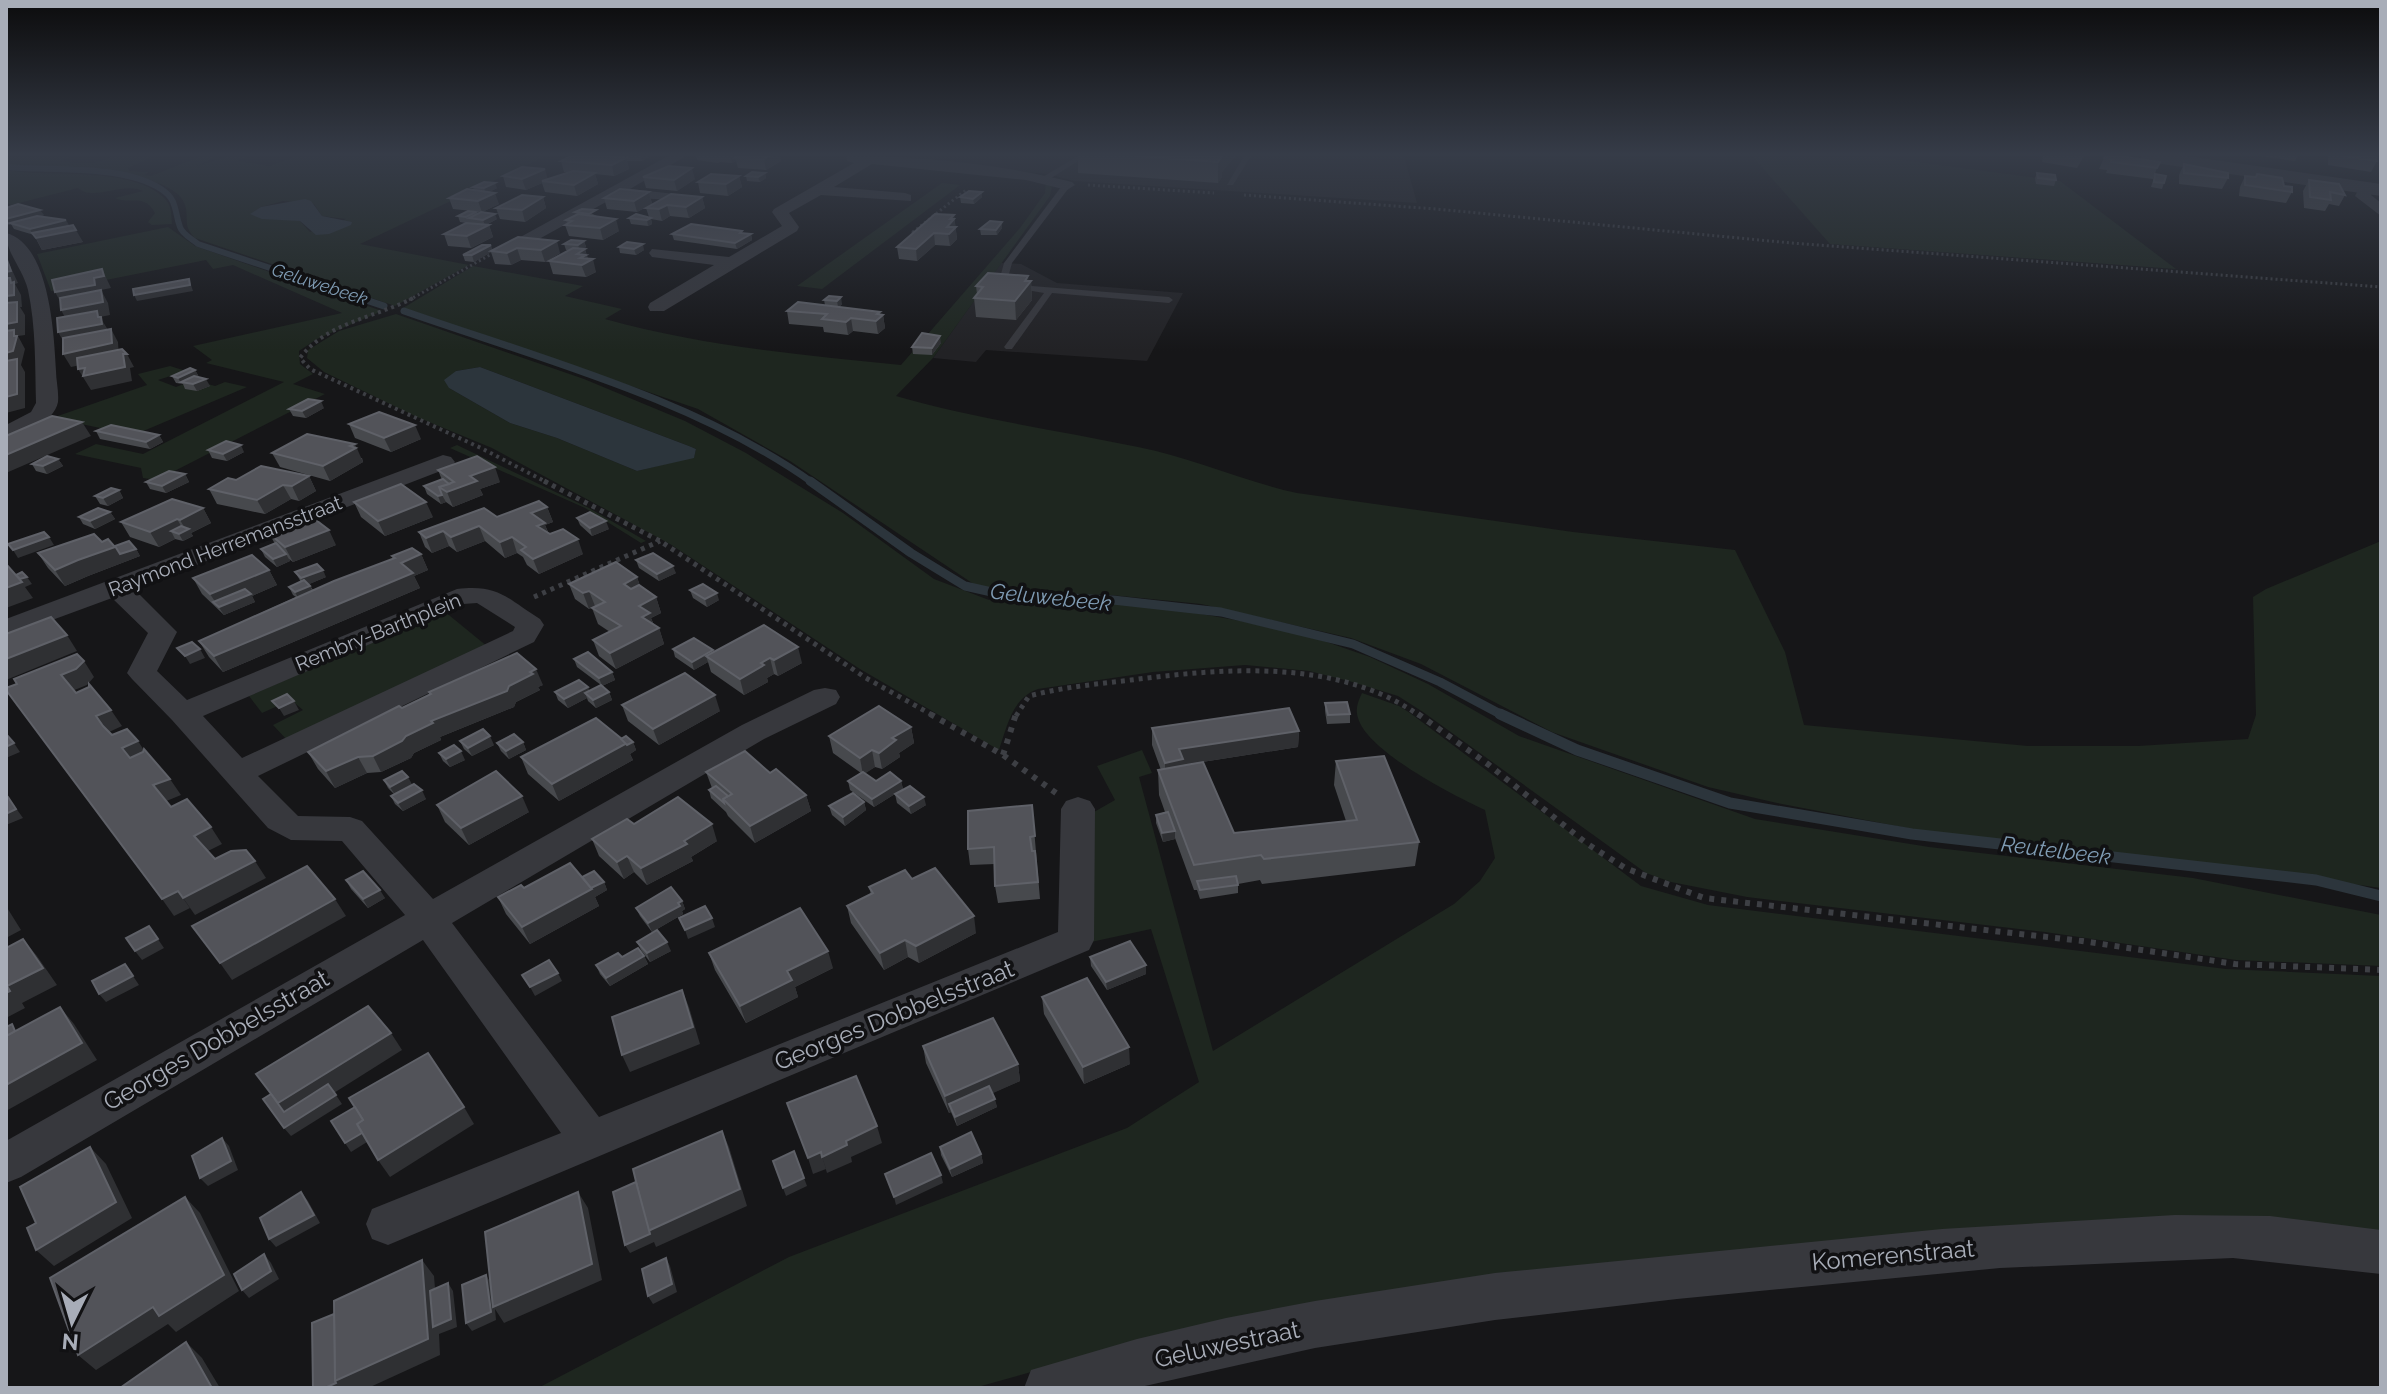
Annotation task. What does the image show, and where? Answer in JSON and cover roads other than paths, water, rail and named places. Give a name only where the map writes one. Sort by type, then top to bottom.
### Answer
[{"type":"street","points":[[524,240],[559,221]]},
{"type":"street","points":[[657,307],[791,227],[787,221]]},
{"type":"street","points":[[6,238],[18,245],[36,283],[47,403],[39,416],[6,434]]},
{"type":"street","points":[[658,253],[730,262]]},
{"type":"street","name":"Raymond Herremansstraat","points":[[6,629],[443,462]]},
{"type":"street","points":[[116,587],[163,632],[160,644],[146,661],[142,673],[291,828],[350,829],[427,917],[591,1140]]},
{"type":"street","name":"Rembry-Barthplein","points":[[183,713],[457,597],[482,594],[530,625],[524,636],[237,773]]},
{"type":"street","name":"Georges Dobbelsstraat","points":[[6,1163],[427,917],[753,732],[825,697]]},
{"type":"street","name":"Georges Dobbelsstraat","points":[[388,1224],[1076,940],[1078,809]]},
{"type":"street","name":"Komerenstraat","points":[[1406,1309],[1499,1294],[2015,1244],[2237,1236],[2381,1252]]},
{"type":"street","name":"Geluwestraat","points":[[1049,1388],[1125,1365],[1337,1320],[1406,1309]]},
{"type":"lane","points":[[1040,221],[1005,268],[1005,274],[1017,286],[1169,300]]},
{"type":"lane","points":[[1009,347],[1049,291]]},
{"type":"waterway","name":"Geluwebeek","points":[[178,221],[181,230],[198,244],[384,306]]},
{"type":"waterway","name":"Geluwebeek","points":[[404,311],[562,364],[668,404],[768,454],[811,482]]},
{"type":"waterway","name":"Geluwebeek","points":[[811,482],[911,553],[965,586],[1005,595],[1113,600],[1221,612],[1353,644],[1440,682],[1502,715]]},
{"type":"waterway","name":"Reutelbeek","points":[[1502,715],[1577,750],[1730,803],[1912,834],[2316,880],[2381,896]]}]
